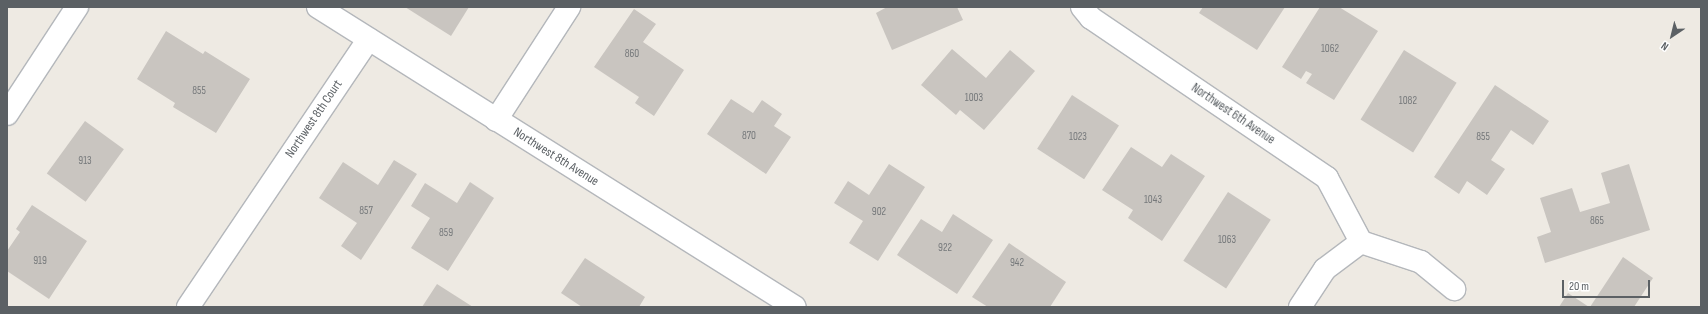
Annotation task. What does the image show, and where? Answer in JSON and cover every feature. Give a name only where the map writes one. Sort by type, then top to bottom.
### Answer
[{"type":"street","points":[[7,114],[77,7]]},
{"type":"street","name":"Northwest 8th Avenue","points":[[318,7],[795,307]]},
{"type":"street","points":[[496,120],[569,7]]},
{"type":"street","name":"Northwest 6th Avenue","points":[[1082,7],[1091,18],[1327,178],[1360,242]]},
{"type":"street","name":"Northwest 8th Court","points":[[188,307],[259,199],[369,39]]},
{"type":"street","points":[[1300,307],[1325,269],[1360,242],[1421,262],[1454,289]]},
{"type":"building","points":[[405,7],[469,7],[451,36]]},
{"type":"building","points":[[887,7],[957,7],[963,20],[892,50],[876,13]]},
{"type":"building","points":[[1203,7],[1285,7],[1257,50],[1199,13]]},
{"type":"building","points":[[1320,7],[1339,7],[1378,31],[1334,100],[1306,83],[1312,74],[1306,71],[1301,79],[1282,67]]},
{"type":"building","points":[[634,9],[656,24],[643,42],[684,70],[654,116],[635,103],[639,97],[594,67]]},
{"type":"building","points":[[166,31],[203,54],[205,51],[250,79],[216,133],[173,107],[175,103],[137,79]]},
{"type":"building","points":[[952,49],[986,78],[1010,50],[1035,71],[984,130],[960,110],[956,115],[921,85]]},
{"type":"building","points":[[1404,50],[1457,83],[1413,152],[1361,120]]},
{"type":"building","points":[[1495,85],[1549,121],[1533,145],[1511,130],[1491,160],[1505,169],[1487,195],[1467,181],[1459,194],[1434,177]]},
{"type":"building","points":[[1072,95],[1119,125],[1084,179],[1037,149]]},
{"type":"building","points":[[731,99],[753,113],[762,100],[782,114],[774,126],[791,137],[766,174],[707,134]]},
{"type":"building","points":[[85,121],[124,149],[86,202],[47,174]]},
{"type":"building","points":[[1131,147],[1162,167],[1171,154],[1205,176],[1162,241],[1128,218],[1133,210],[1102,190]]},
{"type":"building","points":[[394,160],[417,174],[361,260],[341,246],[357,223],[319,198],[343,162],[378,185]]},
{"type":"building","points":[[889,164],[925,187],[878,261],[849,243],[863,221],[834,203],[848,181],[869,195]]},
{"type":"building","points":[[1629,164],[1650,230],[1545,263],[1537,237],[1551,232],[1540,198],[1572,188],[1580,212],[1610,203],[1601,173]]},
{"type":"building","points":[[470,182],[494,198],[448,271],[411,248],[430,218],[411,206],[425,183],[457,203]]},
{"type":"building","points":[[1228,192],[1271,220],[1226,289],[1183,261]]},
{"type":"building","points":[[32,205],[87,241],[49,299],[7,271],[7,251],[20,232],[16,229]]},
{"type":"building","points":[[953,214],[993,240],[957,294],[897,255],[921,219],[942,232]]},
{"type":"building","points":[[1009,243],[1066,282],[1050,307],[988,307],[972,297]]},
{"type":"building","points":[[1623,257],[1653,278],[1634,307],[1590,307]]},
{"type":"building","points":[[585,258],[645,297],[639,307],[582,307],[561,293]]},
{"type":"building","points":[[437,284],[473,307],[422,307]]},
{"type":"building","points":[[1568,293],[1589,307],[1559,307]]}]
